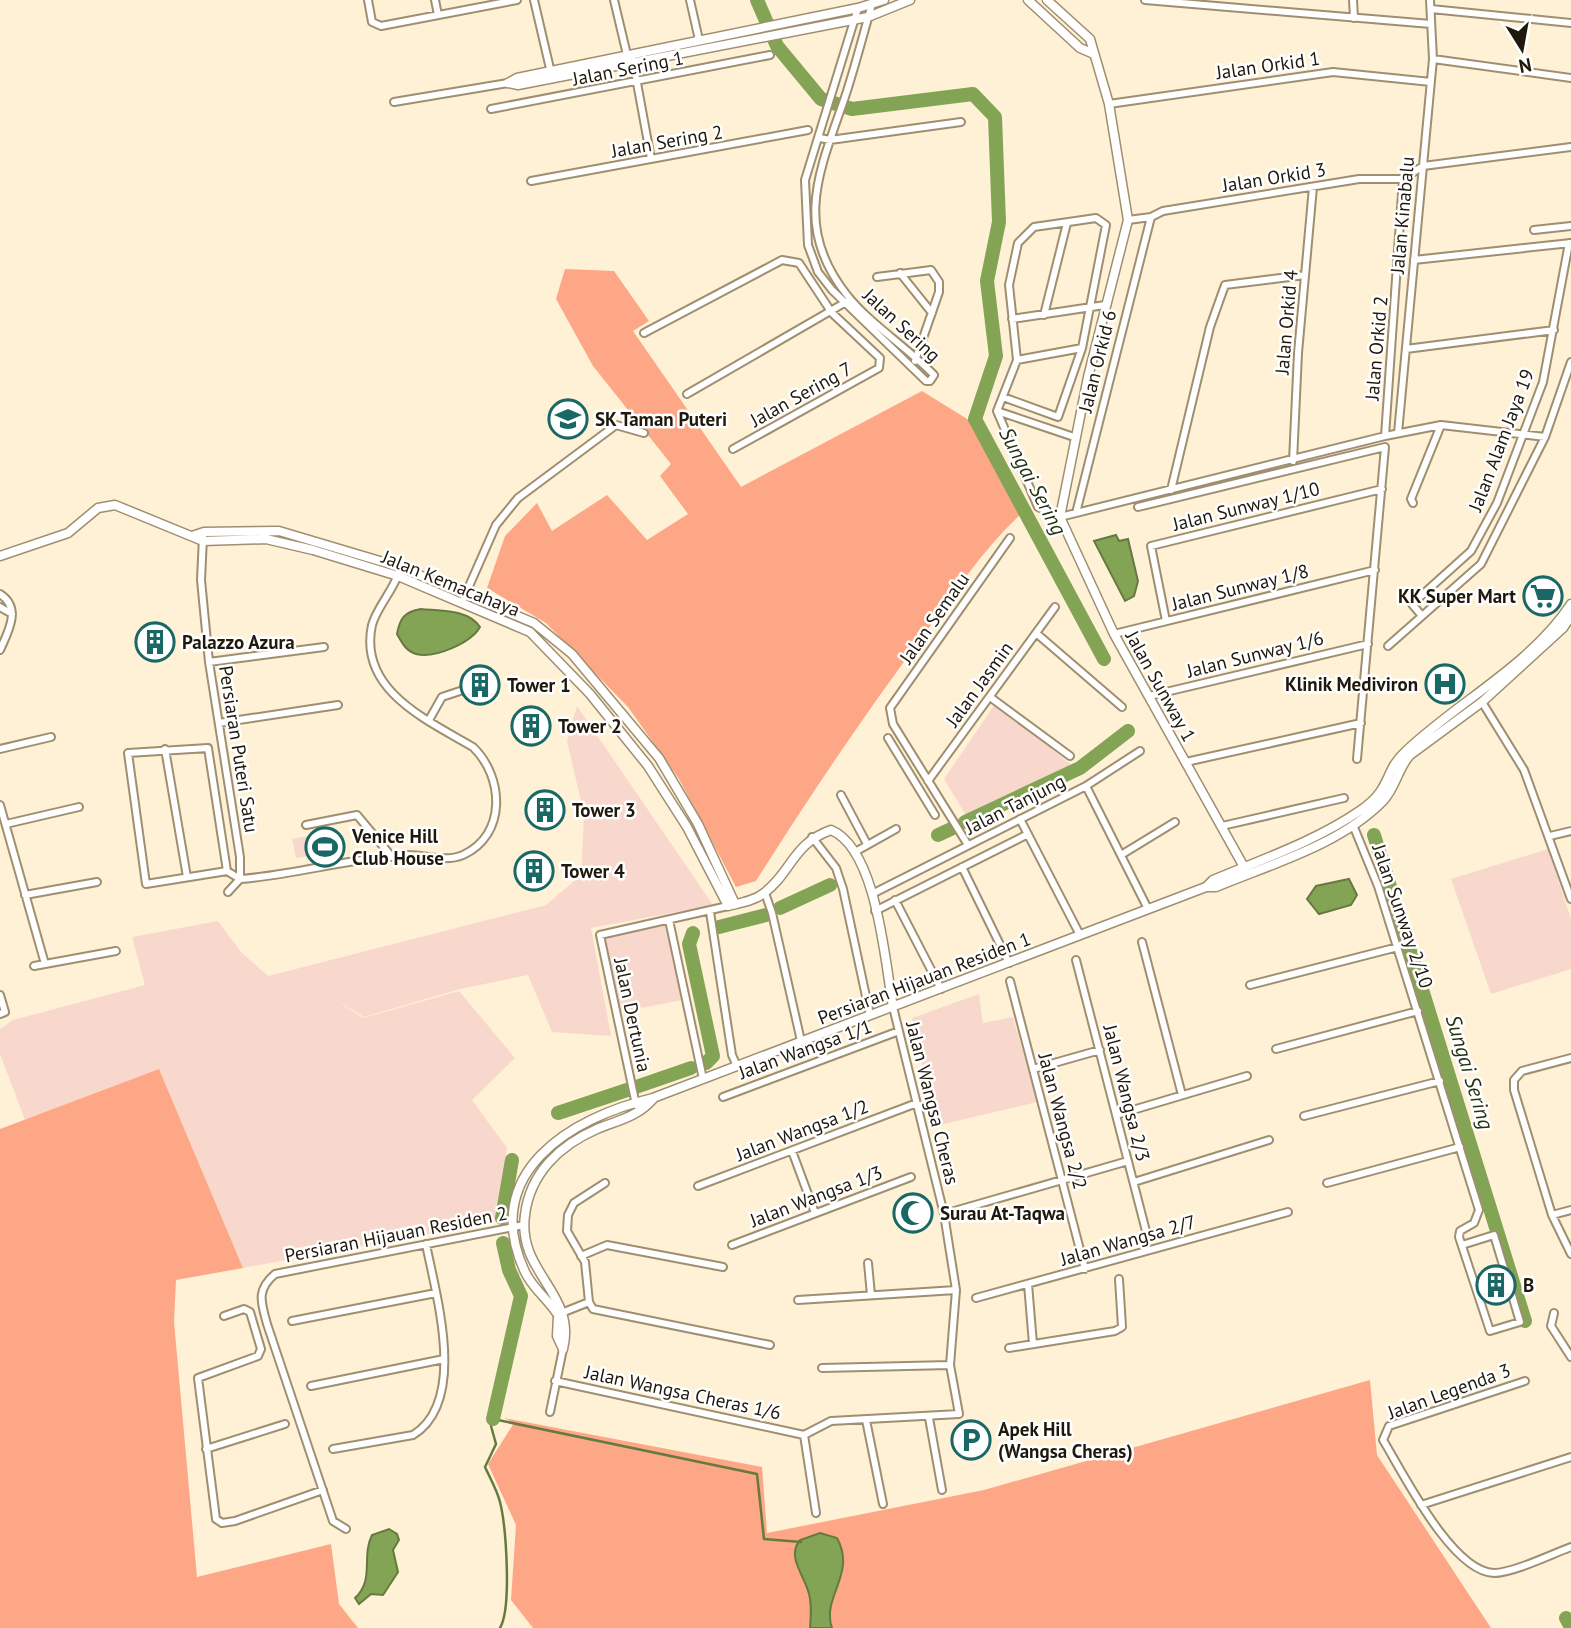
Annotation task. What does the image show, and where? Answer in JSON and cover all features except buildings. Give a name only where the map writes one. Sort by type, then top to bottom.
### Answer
[{"type":"street","points":[[368,0],[372,22],[381,26],[517,0]]},
{"type":"street","points":[[435,0],[438,15]]},
{"type":"street","points":[[534,0],[552,74]]},
{"type":"street","points":[[614,0],[638,83],[651,159]]},
{"type":"street","points":[[690,0],[699,40]]},
{"type":"street","points":[[630,59],[699,40],[858,8],[884,0]]},
{"type":"street","points":[[394,102],[630,59],[751,41],[868,17],[911,0]]},
{"type":"street","points":[[1028,0],[1080,48],[1094,54]]},
{"type":"street","points":[[1047,0],[1090,39],[1109,104],[1128,220],[1074,437],[1059,517]]},
{"type":"street","points":[[1144,0],[1431,24]]},
{"type":"street","points":[[1353,0],[1354,18]]},
{"type":"street","name":"Jalan Kinabalu","points":[[1398,433],[1433,59],[1430,0]]},
{"type":"street","name":"Jalan Sering","points":[[855,20],[805,180],[808,245],[818,272],[844,304],[926,381],[933,378],[918,358],[850,298],[819,244],[815,219],[818,173],[846,94],[872,4]]},
{"type":"street","points":[[855,20],[858,8]]},
{"type":"street","points":[[1431,9],[1571,23]]},
{"type":"street","name":"Jalan Sering 1","points":[[491,109],[638,83],[770,55]]},
{"type":"street","points":[[1433,59],[1571,78]]},
{"type":"street","name":"Jalan Orkid 1","points":[[1109,104],[1333,72],[1431,82]]},
{"type":"street","points":[[821,135],[831,138],[961,122]]},
{"type":"street","name":"Jalan Sering 2","points":[[531,181],[808,131]]},
{"type":"street","points":[[1404,179],[1423,166],[1571,147]]},
{"type":"street","name":"Jalan Orkid 3","points":[[1128,220],[1151,217],[1163,211],[1359,179],[1404,179]]},
{"type":"street","name":"Jalan Orkid 2","points":[[1385,436],[1404,179]]},
{"type":"street","name":"Jalan Orkid 4","points":[[1293,461],[1313,187]]},
{"type":"street","name":"Jalan Orkid 6","points":[[1076,513],[1151,217]]},
{"type":"street","points":[[1003,397],[1058,417],[1082,348],[1092,307],[1106,225],[1096,218],[1034,227],[1018,243],[1009,285],[1017,360],[997,411],[1038,507],[1059,517],[1385,436],[1441,425],[1545,436]]},
{"type":"street","points":[[1044,315],[1067,223]]},
{"type":"street","points":[[1534,230],[1571,226]]},
{"type":"street","points":[[1414,260],[1570,243]]},
{"type":"street","name":"Jalan Alam Jaya 19","points":[[1422,616],[1412,604],[1471,551],[1497,503],[1543,382],[1570,243]]},
{"type":"street","points":[[644,333],[782,260],[799,264],[832,313]]},
{"type":"street","points":[[877,277],[931,271],[939,282],[918,358],[911,365]]},
{"type":"street","points":[[900,274],[932,313]]},
{"type":"street","points":[[1171,489],[1207,339],[1225,285],[1305,275]]},
{"type":"street","points":[[687,394],[832,313],[850,298]]},
{"type":"street","points":[[1012,319],[1105,305]]},
{"type":"street","name":"Jalan Sering 7","points":[[733,449],[879,368],[882,363],[880,358],[832,313]]},
{"type":"street","points":[[1406,349],[1554,330]]},
{"type":"street","points":[[1017,360],[1082,348]]},
{"type":"street","points":[[1388,646],[1481,564],[1545,436],[1571,362]]},
{"type":"street","points":[[1073,372],[1088,377]]},
{"type":"street","points":[[997,411],[1074,437]]},
{"type":"street","points":[[462,602],[496,525],[518,498],[616,425],[644,433]]},
{"type":"street","points":[[1413,503],[1411,499],[1441,425]]},
{"type":"street","points":[[1138,507],[1385,447],[1357,759]]},
{"type":"street","name":"Jalan Sunway 1/10","points":[[1166,621],[1151,546],[1382,489]]},
{"type":"street","name":"Jalan Kemacahaya","points":[[0,556],[68,533],[105,505],[115,505],[192,536],[266,539],[399,571],[466,593],[534,623],[572,654],[659,758],[698,824],[731,905]]},
{"type":"street","name":"Jalan Sunway 1","points":[[1059,517],[1114,634],[1244,867]]},
{"type":"street","name":"Persiaran Puteri Satu","points":[[203,536],[201,580],[209,662],[240,879]]},
{"type":"street","name":"Jalan Semalu","points":[[928,780],[890,719],[890,708],[1010,538]]},
{"type":"street","name":"Jalan Sunway 1/8","points":[[1114,634],[1375,570]]},
{"type":"street","points":[[228,892],[240,879],[392,857],[459,856],[475,849],[494,826],[495,792],[491,771],[484,757],[473,747],[398,700],[380,679],[372,662],[373,622],[399,571]]},
{"type":"street","name":"Jalan Kemacahaya","points":[[399,571],[530,632],[590,694],[648,766],[687,827],[731,905]]},
{"type":"street","points":[[0,593],[6,598],[12,614],[10,629],[0,650]]},
{"type":"street","points":[[1378,798],[1406,751],[1479,695],[1557,624],[1571,604]]},
{"type":"street","points":[[0,607],[12,614]]},
{"type":"street","name":"Jalan Jasmin","points":[[928,780],[1055,607]]},
{"type":"street","name":"Persiaran Hijauan Residen 1","points":[[561,1314],[528,1279],[513,1227],[518,1192],[527,1170],[562,1134],[635,1103],[941,989],[1236,874],[1254,871],[1353,825],[1385,799],[1410,755],[1482,702],[1563,628],[1571,617]]},
{"type":"street","points":[[1036,633],[1122,707]]},
{"type":"street","name":"Jalan Sunway 1/6","points":[[1149,696],[1368,643]]},
{"type":"street","points":[[209,662],[324,647]]},
{"type":"street","points":[[429,720],[442,697],[466,689]]},
{"type":"street","points":[[990,697],[1070,756]]},
{"type":"street","points":[[1482,702],[1524,770],[1571,899]]},
{"type":"street","points":[[219,723],[338,705]]},
{"type":"street","points":[[1186,762],[1361,723]]},
{"type":"street","points":[[0,749],[51,737]]},
{"type":"street","points":[[888,738],[935,815]]},
{"type":"street","points":[[227,871],[210,751],[205,747],[128,753],[146,884],[227,871],[240,879]]},
{"type":"street","points":[[165,749],[187,877]]},
{"type":"street","points":[[1086,786],[1140,751]]},
{"type":"street","points":[[928,780],[968,845]]},
{"type":"street","name":"Jalan Tanjung","points":[[872,894],[1086,786],[1149,909]]},
{"type":"street","points":[[841,795],[867,844]]},
{"type":"street","points":[[1222,826],[1344,798]]},
{"type":"street","name":"Jalan Sunway 2/10","points":[[1353,825],[1378,798]]},
{"type":"street","name":"Persiaran Hijauan Residen 1","points":[[1236,874],[1244,867],[1326,831],[1378,798]]},
{"type":"street","points":[[0,806],[45,964]]},
{"type":"street","points":[[5,824],[79,807]]},
{"type":"street","points":[[306,825],[357,815],[392,857]]},
{"type":"street","points":[[1020,819],[1080,935]]},
{"type":"street","points":[[1121,855],[1175,822]]},
{"type":"street","name":"Jalan Sunway 2/10","points":[[1326,831],[1343,824],[1353,825]]},
{"type":"street","name":"Jalan Sunway 2/10","points":[[1353,825],[1378,886],[1398,947],[1479,1210],[1474,1223],[1460,1231],[1462,1245]]},
{"type":"street","points":[[855,852],[896,829]]},
{"type":"street","points":[[703,1079],[669,920],[710,912],[765,893],[812,837],[831,830],[846,839],[855,852],[872,894],[893,1007]]},
{"type":"street","points":[[1550,836],[1571,831]]},
{"type":"street","points":[[875,911],[1028,834]]},
{"type":"street","points":[[812,837],[836,868],[843,889],[870,1015]]},
{"type":"street","points":[[1236,874],[1239,856],[1257,861]]},
{"type":"street","points":[[962,867],[1009,962]]},
{"type":"street","points":[[1244,867],[1254,871]]},
{"type":"street","points":[[25,895],[97,882]]},
{"type":"street","points":[[765,893],[801,1041]]},
{"type":"street","points":[[895,900],[941,989]]},
{"type":"street","points":[[710,912],[732,1055],[737,1066]]},
{"type":"street","name":"Jalan Dertunia","points":[[641,1113],[635,1103],[600,934],[669,920]]},
{"type":"street","points":[[1142,942],[1182,1095]]},
{"type":"street","points":[[1250,985],[1398,947]]},
{"type":"street","points":[[34,966],[116,951]]},
{"type":"street","name":"Jalan Wangsa 2/3","points":[[1076,960],[1147,1235]]},
{"type":"street","name":"Jalan Wangsa 2/2","points":[[1010,981],[1085,1269]]},
{"type":"street","points":[[0,995],[5,1012],[0,1014]]},
{"type":"street","name":"Jalan Wangsa Cheras","points":[[893,1007],[944,1214],[956,1290],[950,1365],[959,1414],[929,1418]]},
{"type":"street","points":[[1276,1049],[1418,1011]]},
{"type":"street","name":"Jalan Wangsa 1/1","points":[[723,1097],[899,1031]]},
{"type":"street","points":[[1033,1069],[1100,1050]]},
{"type":"street","points":[[1570,1253],[1552,1215],[1514,1090],[1514,1080],[1522,1071],[1571,1058]]},
{"type":"street","points":[[1116,1115],[1247,1076]]},
{"type":"street","points":[[1304,1116],[1440,1081]]},
{"type":"street","points":[[550,1412],[563,1349],[561,1314],[558,1299],[533,1266],[526,1245],[524,1224],[530,1193],[538,1175],[569,1143],[641,1113],[653,1098]]},
{"type":"street","name":"Jalan Wangsa 1/2","points":[[698,1186],[917,1103]]},
{"type":"street","points":[[562,1134],[569,1143]]},
{"type":"street","points":[[1134,1182],[1269,1140]]},
{"type":"street","points":[[1327,1183],[1460,1147]]},
{"type":"street","points":[[792,1151],[816,1213]]},
{"type":"street","points":[[944,1214],[1128,1161]]},
{"type":"street","name":"Jalan Wangsa 1/3","points":[[732,1245],[911,1177]]},
{"type":"street","points":[[605,1183],[574,1203],[568,1215],[567,1231],[586,1266],[589,1302],[593,1309],[770,1345]]},
{"type":"street","points":[[1552,1215],[1571,1210]]},
{"type":"street","name":"Jalan Wangsa 2/7","points":[[976,1298],[1288,1212]]},
{"type":"street","name":"Persiaran Hijauan Residen 2","points":[[323,1490],[260,1299],[260,1291],[266,1281],[275,1274],[524,1224]]},
{"type":"street","points":[[1494,1235],[1520,1322],[1490,1331],[1462,1245],[1494,1235]]},
{"type":"street","points":[[333,1449],[413,1435],[425,1428],[437,1409],[445,1343],[426,1244]]},
{"type":"street","points":[[581,1256],[607,1245],[723,1267]]},
{"type":"street","points":[[868,1263],[871,1295]]},
{"type":"street","points":[[1009,1348],[1115,1331],[1122,1327],[1119,1279]]},
{"type":"street","points":[[1028,1284],[1033,1344]]},
{"type":"street","points":[[799,1300],[956,1290]]},
{"type":"street","points":[[292,1321],[436,1293]]},
{"type":"street","points":[[561,1314],[589,1302]]},
{"type":"street","points":[[224,1315],[244,1310],[250,1312],[261,1349],[258,1356],[198,1378],[216,1519],[222,1524],[323,1490],[333,1521],[346,1529]]},
{"type":"street","points":[[1554,1313],[1551,1326],[1571,1357]]},
{"type":"street","points":[[312,1386],[444,1359]]},
{"type":"street","points":[[821,1368],[950,1365]]},
{"type":"street","name":"Jalan Wangsa Cheras 1/6","points":[[555,1381],[804,1435]]},
{"type":"street","name":"Jalan Legenda 3","points":[[1421,1506],[1383,1440],[1390,1426],[1525,1381]]},
{"type":"street","points":[[816,1513],[804,1435],[831,1421],[929,1418],[942,1490]]},
{"type":"street","points":[[866,1420],[883,1504]]},
{"type":"street","points":[[206,1450],[285,1424]]},
{"type":"street","points":[[1571,1457],[1421,1506],[1434,1527],[1480,1570],[1497,1573],[1571,1547]]},
{"type":"shaded area","points":[[565,269],[614,271],[649,321],[633,331],[741,487],[922,391],[972,422],[1022,513],[972,569],[905,660],[839,754],[756,881],[736,887],[679,779],[628,707],[546,623],[487,588],[505,536],[537,503],[552,531],[607,495],[647,540],[688,514],[660,476],[671,464],[593,366],[556,299]]},
{"type":"shaded area","points":[[1116,535],[1119,541],[1128,539],[1138,581],[1134,596],[1125,601],[1094,541]]},
{"type":"shaded area","points":[[421,609],[461,614],[475,621],[480,627],[461,644],[442,652],[416,654],[407,649],[397,634],[404,617]]},
{"type":"shaded area","points":[[995,704],[1074,767],[967,817],[944,779]]},
{"type":"shaded area","points":[[577,706],[713,905],[591,928],[611,1036],[552,1032],[528,975],[460,989],[364,1017],[334,999],[363,1018],[459,991],[515,1058],[472,1100],[507,1148],[497,1221],[243,1268],[159,1069],[25,1120],[0,1054],[0,1029],[13,1020],[145,985],[132,937],[218,921],[241,952],[268,976],[546,905],[581,875],[584,814],[567,741]]},
{"type":"shaded area","points":[[335,831],[339,851],[296,858],[292,839]]},
{"type":"shaded area","points":[[1548,849],[1571,919],[1571,969],[1491,994],[1451,879]]},
{"type":"shaded area","points":[[1349,879],[1357,895],[1351,905],[1319,914],[1307,899],[1316,886]]},
{"type":"shaded area","points":[[667,924],[683,1000],[619,1012],[602,936]]},
{"type":"shaded area","points":[[979,994],[983,1023],[1013,1017],[1037,1102],[936,1126],[912,1018]]},
{"type":"shaded area","points":[[159,1069],[243,1268],[176,1280],[174,1322],[197,1577],[331,1544],[339,1604],[358,1628],[0,1628],[0,1129]]},
{"type":"shaded area","points":[[1370,1380],[1377,1455],[1491,1628],[533,1628],[511,1600],[516,1525],[488,1464],[514,1423],[504,1418],[762,1467],[767,1533],[984,1490]]},
{"type":"shaded area","points":[[389,1529],[397,1534],[399,1540],[393,1550],[398,1572],[383,1595],[371,1594],[359,1604],[355,1598],[365,1583],[372,1535]]},
{"type":"shaded area","points":[[820,1533],[837,1538],[842,1551],[841,1574],[831,1606],[832,1628],[810,1628],[810,1598],[795,1553],[800,1540]]},
{"type":"waterway","name":"Sungai Sering","points":[[757,0],[777,46],[821,99],[852,109],[973,94],[995,117],[999,222],[987,281],[996,356],[975,419],[1104,659]]},
{"type":"waterway","points":[[965,822],[1080,768],[1128,731]]},
{"type":"waterway","points":[[938,835],[951,829]]},
{"type":"waterway","name":"Sungai Sering","points":[[1374,835],[1525,1321]]},
{"type":"waterway","points":[[780,908],[830,885]]},
{"type":"waterway","points":[[719,927],[766,915]]},
{"type":"waterway","points":[[693,933],[689,944],[713,1056],[706,1063]]},
{"type":"waterway","points":[[636,1087],[691,1068]]},
{"type":"waterway","points":[[558,1113],[627,1090]]},
{"type":"waterway","points":[[502,1218],[512,1160]]},
{"type":"waterway","points":[[493,1419],[521,1296],[509,1270],[503,1243]]},
{"type":"waterway","points":[[500,1628],[504,1618],[507,1586],[504,1529],[499,1498],[485,1467],[496,1444],[491,1426],[493,1419],[757,1474],[764,1539],[801,1542]]},
{"type":"waterway","name":"Sungai Sering","points":[[1566,1618],[1571,1627]]},
{"type":"place","name":"SK Taman Puteri","points":[[568,419]]},
{"type":"place","name":"KK Super Mart","points":[[1543,596]]},
{"type":"place","name":"Palazzo Azura","points":[[155,642]]},
{"type":"place","name":"Klinik Mediviron","points":[[1445,684]]},
{"type":"place","name":"Tower 1","points":[[480,685]]},
{"type":"place","name":"Tower 2","points":[[531,726]]},
{"type":"place","name":"Tower 3","points":[[545,810]]},
{"type":"place","name":"Venice Hill Club House","points":[[325,847]]},
{"type":"place","name":"Tower 4","points":[[534,871]]},
{"type":"place","name":"Surau At-Taqwa","points":[[913,1213]]},
{"type":"place","name":"B","points":[[1496,1285]]},
{"type":"place","name":"Apek Hill (Wangsa Cheras)","points":[[971,1440]]}]
